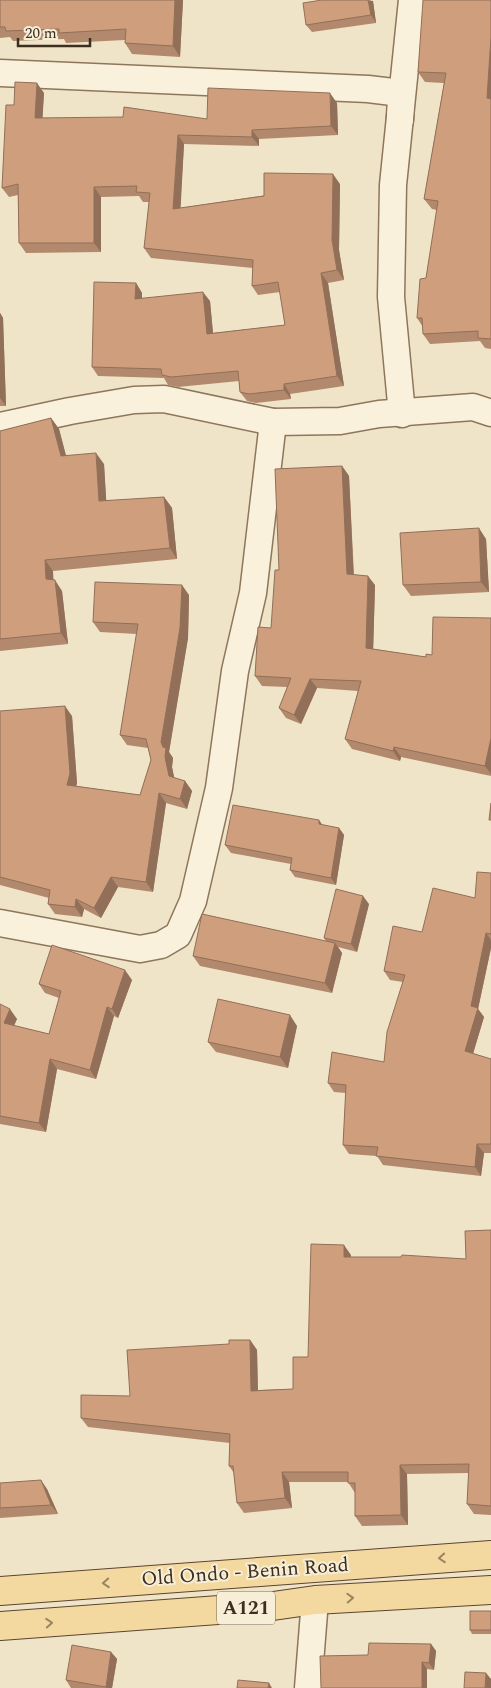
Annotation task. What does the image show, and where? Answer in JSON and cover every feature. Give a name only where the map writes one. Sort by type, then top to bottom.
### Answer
[{"type":"main road","name":"Old Ondo - Benin Road","points":[[0,1591],[491,1555]]},
{"type":"main road","points":[[273,1570],[273,1606]]},
{"type":"main road","name":"Old Ondo - Benin Road","points":[[0,1626],[273,1606],[315,1600],[491,1590]]},
{"type":"street","points":[[402,414],[391,297],[393,185],[412,0]]},
{"type":"street","points":[[0,73],[384,91],[400,93],[400,120]]},
{"type":"street","points":[[0,426],[134,400],[164,399],[273,422],[340,421],[379,414],[402,414],[473,407],[491,413]]},
{"type":"street","points":[[0,922],[140,949],[161,945],[178,935],[193,901],[219,788],[234,671],[253,593],[273,422]]},
{"type":"street","points":[[308,1688],[315,1600]]},
{"type":"building","points":[[0,0],[175,0],[173,46],[125,43],[126,29],[59,33],[59,29],[6,31],[5,27],[0,27]]},
{"type":"building","points":[[322,0],[368,0],[371,15],[306,25],[303,3]]},
{"type":"building","points":[[423,0],[491,0],[491,37],[487,98],[491,99],[491,339],[478,338],[478,331],[423,334],[422,318],[417,318],[420,279],[426,278],[438,201],[424,199],[446,73],[418,72]]},
{"type":"building","points":[[15,82],[37,83],[35,118],[123,117],[124,107],[207,119],[208,88],[330,93],[331,126],[252,130],[252,137],[178,135],[173,209],[264,196],[264,173],[333,174],[332,240],[337,270],[321,273],[337,376],[284,384],[284,390],[249,394],[240,392],[238,371],[171,377],[162,375],[161,369],[92,367],[94,282],[136,283],[135,299],[203,292],[207,334],[285,325],[278,282],[252,286],[253,260],[144,248],[150,193],[136,192],[137,186],[94,187],[94,243],[19,243],[18,184],[2,188],[6,105],[14,105]]},
{"type":"building","points":[[51,418],[61,456],[96,453],[99,501],[164,497],[170,548],[45,560],[46,579],[55,580],[61,633],[0,639],[0,431]]},
{"type":"building","points":[[342,466],[347,574],[368,576],[366,648],[426,657],[426,654],[432,655],[433,617],[491,618],[491,738],[485,766],[394,747],[393,751],[345,739],[361,681],[310,679],[294,715],[279,708],[291,678],[255,676],[258,627],[271,628],[275,570],[279,570],[275,469]]},
{"type":"building","points":[[479,528],[481,582],[403,585],[400,533]]},
{"type":"building","points":[[95,582],[182,585],[180,628],[161,742],[163,747],[166,748],[165,757],[169,776],[185,781],[180,799],[159,793],[146,882],[111,877],[94,908],[76,899],[75,907],[48,904],[50,890],[0,877],[0,711],[65,706],[70,773],[67,785],[140,795],[151,760],[146,739],[120,735],[138,624],[93,622]]},
{"type":"building","points":[[491,803],[491,820],[489,820]]},
{"type":"building","points":[[233,805],[319,820],[319,824],[339,828],[331,878],[290,870],[292,858],[225,845]]},
{"type":"building","points":[[477,872],[491,873],[491,934],[486,933],[471,1006],[478,1008],[465,1051],[491,1059],[491,1144],[477,1144],[475,1167],[376,1156],[378,1147],[343,1145],[346,1085],[328,1083],[332,1052],[384,1062],[387,1032],[405,975],[384,971],[393,926],[422,932],[433,888],[475,898]]},
{"type":"building","points":[[336,889],[363,896],[351,944],[324,938]]},
{"type":"building","points":[[202,914],[335,943],[325,983],[193,956]]},
{"type":"building","points":[[52,945],[125,970],[112,1009],[107,1007],[90,1070],[50,1059],[39,1123],[0,1116],[0,1004],[10,1009],[4,1023],[49,1034],[61,991],[39,984]]},
{"type":"building","points":[[218,999],[290,1015],[280,1057],[208,1042]]},
{"type":"building","points":[[491,1230],[491,1506],[467,1504],[469,1464],[400,1465],[401,1515],[355,1516],[355,1483],[348,1483],[348,1472],[282,1472],[285,1498],[237,1503],[233,1466],[229,1466],[230,1434],[81,1418],[81,1395],[130,1396],[127,1350],[229,1344],[229,1340],[250,1340],[251,1391],[293,1389],[293,1357],[308,1357],[311,1244],[344,1245],[344,1257],[401,1257],[402,1255],[466,1259],[465,1231]]},
{"type":"building","points":[[41,1480],[51,1505],[0,1508],[0,1483]]},
{"type":"building","points":[[470,1611],[491,1611],[491,1630],[470,1630]]},
{"type":"building","points":[[369,1643],[431,1644],[429,1663],[422,1662],[422,1688],[321,1688],[320,1656],[368,1655]]},
{"type":"building","points":[[72,1645],[111,1652],[106,1687],[66,1680]]},
{"type":"building","points":[[465,1672],[486,1673],[485,1688],[464,1688]]},
{"type":"building","points":[[238,1680],[269,1683],[268,1688],[237,1688]]}]
